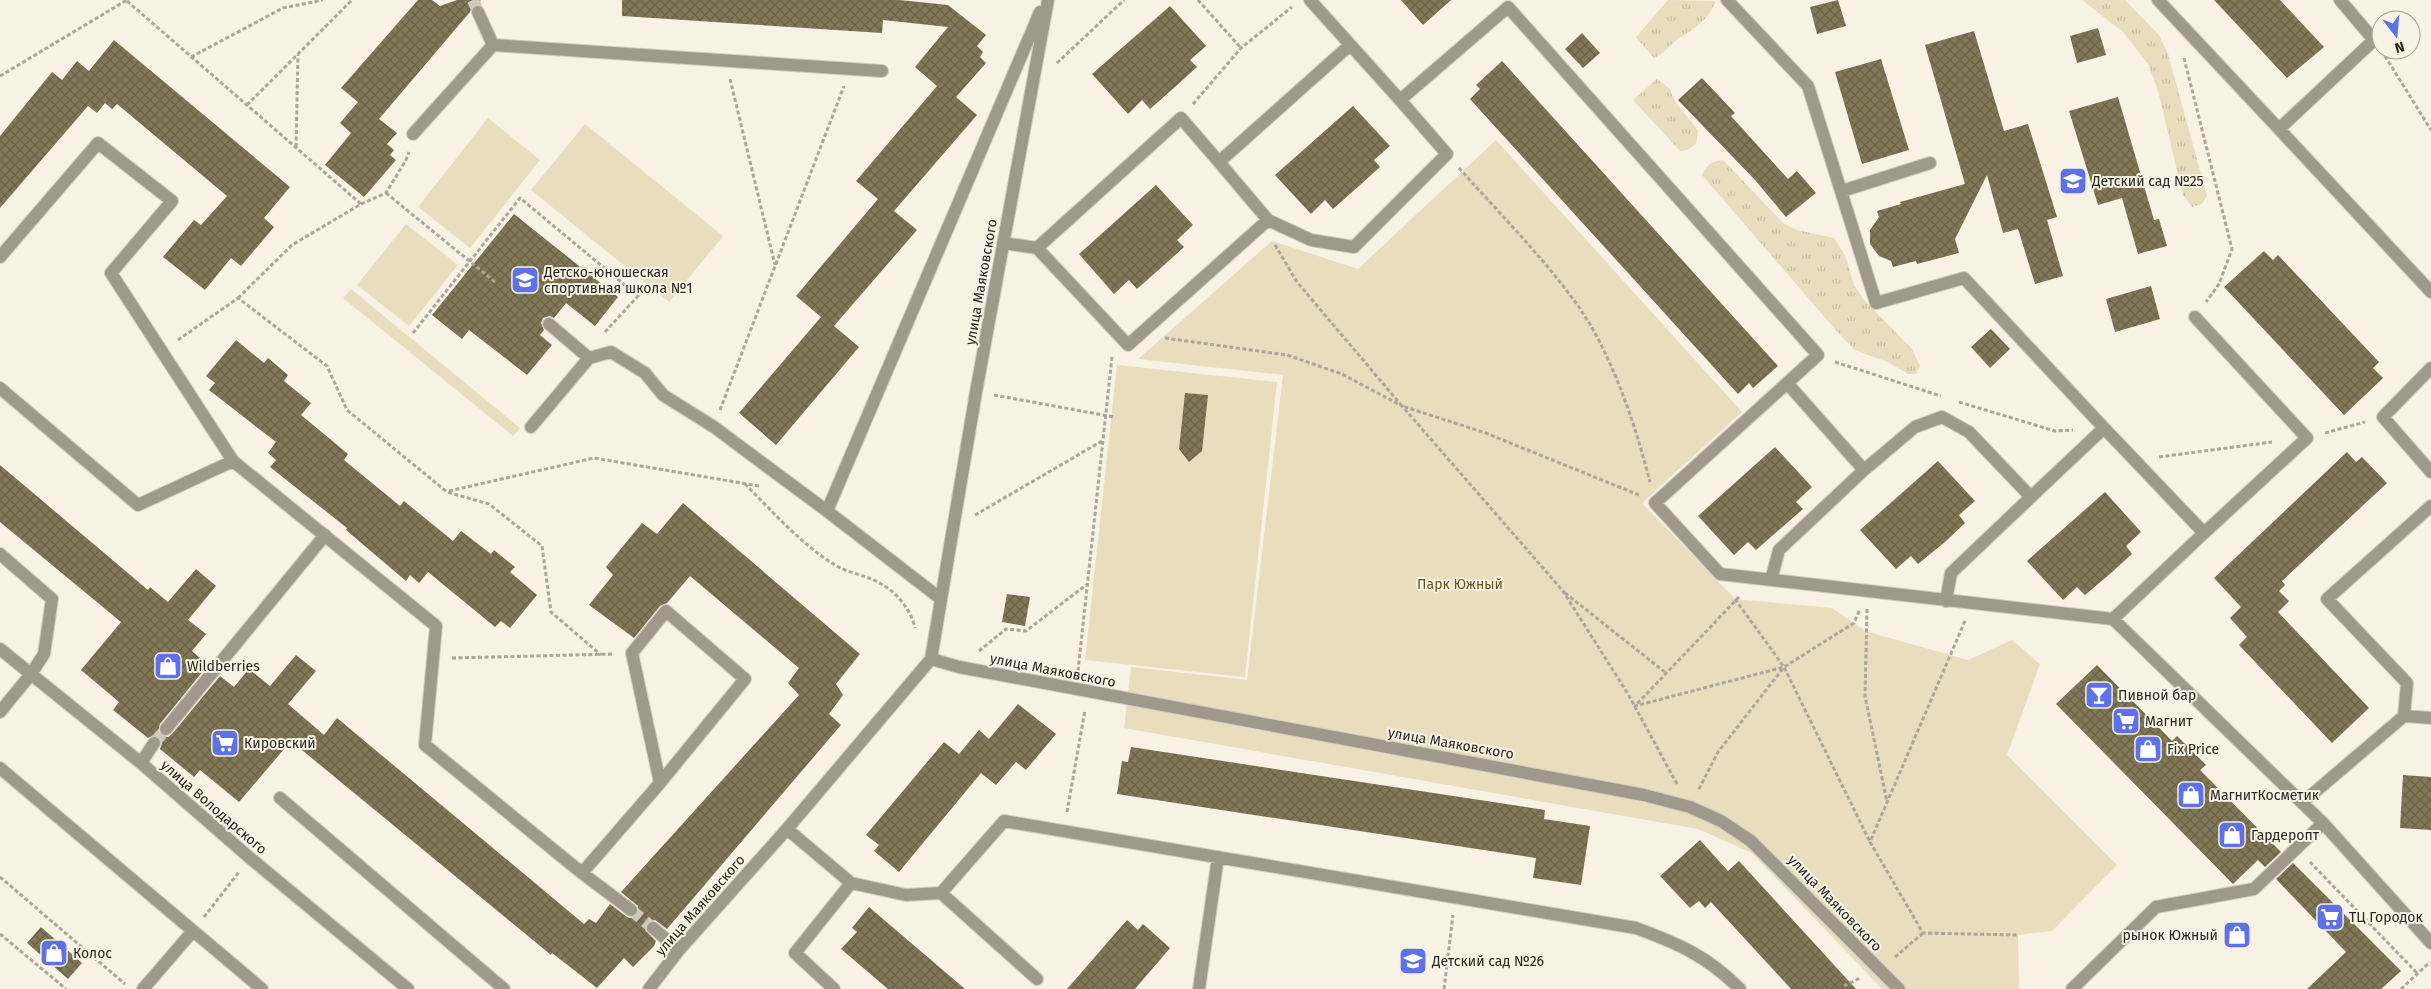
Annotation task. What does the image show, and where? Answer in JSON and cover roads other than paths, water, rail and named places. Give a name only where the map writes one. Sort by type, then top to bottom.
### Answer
[{"type":"street","name":"улица Маяковского","points":[[649,989],[679,950],[787,829],[931,659],[976,392],[1032,87],[1046,0]]},
{"type":"street","points":[[827,511],[1046,0]]},
{"type":"street","points":[[1037,248],[1181,118],[1268,220],[1311,240],[1354,247],[1447,154],[1310,0]]},
{"type":"street","points":[[1727,0],[1808,86],[1876,303],[1964,278],[2204,532]]},
{"type":"street","points":[[2158,0],[2431,292]]},
{"type":"street","points":[[2279,129],[2374,40],[2340,0]]},
{"type":"street","points":[[1400,100],[1513,3],[1818,355],[1655,503],[1720,574],[2113,619],[2323,823],[2431,943]]},
{"type":"street","points":[[478,12],[493,46]]},
{"type":"street","points":[[1219,162],[1350,45]]},
{"type":"street","points":[[493,46],[882,71]]},
{"type":"street","points":[[414,134],[493,46]]},
{"type":"street","points":[[0,257],[98,143],[172,201],[111,273],[162,352],[233,461],[436,626],[425,745],[582,874],[631,910]]},
{"type":"street","points":[[1842,191],[1930,163]]},
{"type":"street","points":[[1003,243],[1037,248],[1128,345],[1268,220]]},
{"type":"street","points":[[2113,619],[2204,532],[2307,438],[2195,317]]},
{"type":"street","points":[[549,324],[587,356]]},
{"type":"street","points":[[531,426],[587,356],[611,352],[644,373],[663,395],[714,427],[941,599]]},
{"type":"street","points":[[2431,368],[2383,417],[2431,472]]},
{"type":"street","points":[[1787,383],[1864,470]]},
{"type":"street","points":[[0,388],[138,505],[233,461]]},
{"type":"street","points":[[1771,580],[1779,550],[1864,470],[1915,428],[1942,417],[1969,432],[2031,496]]},
{"type":"street","points":[[1946,601],[1951,573],[2104,428]]},
{"type":"street","points":[[2302,803],[2404,716],[2407,683],[2327,599],[2431,506]]},
{"type":"street","points":[[166,730],[325,535]]},
{"type":"street","points":[[0,554],[52,599],[44,654],[31,674],[0,712]]},
{"type":"street","points":[[582,874],[660,783],[745,679],[666,612],[632,653],[660,783]]},
{"type":"street","name":"улица Володарского","points":[[0,649],[141,763],[250,858],[408,989]]},
{"type":"street","name":"улица Маяковского","points":[[931,659],[959,667],[1635,793],[1690,807],[1721,821],[1751,841],[1899,989]]},
{"type":"street","points":[[2404,716],[2431,718]]},
{"type":"street","points":[[141,763],[154,744]]},
{"type":"street","points":[[0,768],[262,989]]},
{"type":"street","points":[[280,798],[504,989]]},
{"type":"street","points":[[941,893],[1004,821],[1636,928],[1682,945],[1719,968],[1740,989]]},
{"type":"street","points":[[2072,989],[2156,907],[2254,889],[2323,823]]},
{"type":"street","points":[[787,829],[851,882],[906,895],[941,893],[1037,979]]},
{"type":"street","points":[[1199,989],[1218,857]]},
{"type":"street","points":[[834,989],[795,953],[851,882]]},
{"type":"street","points":[[652,928],[679,950]]},
{"type":"street","points":[[143,989],[193,931]]},
{"type":"tunnel","points":[[473,0],[478,12]]},
{"type":"tunnel","points":[[154,743],[166,729]]},
{"type":"tunnel","points":[[631,910],[653,928]]},
{"type":"place","name":"Детский сад №25","points":[[2073,181]]},
{"type":"place","name":"Детско-юношеская спортивная школа №1","points":[[525,280]]},
{"type":"place","name":"Wildberries","points":[[168,666]]},
{"type":"place","name":"Пивной бар","points":[[2099,695]]},
{"type":"place","name":"Магнит","points":[[2126,721]]},
{"type":"place","name":"Кировский","points":[[225,743]]},
{"type":"place","name":"Fix Price","points":[[2148,749]]},
{"type":"place","name":"МагнитКосметик","points":[[2191,795]]},
{"type":"place","name":"Гардеропт","points":[[2232,835]]},
{"type":"place","name":"ТЦ Городок","points":[[2330,917]]},
{"type":"place","name":"рынок Южный","points":[[2237,935]]},
{"type":"place","name":"Колос","points":[[54,953]]},
{"type":"place","name":"Детский сад №26","points":[[1413,961]]},
{"type":"park label","name":"Парк Южный","points":[[1460,584]]}]
